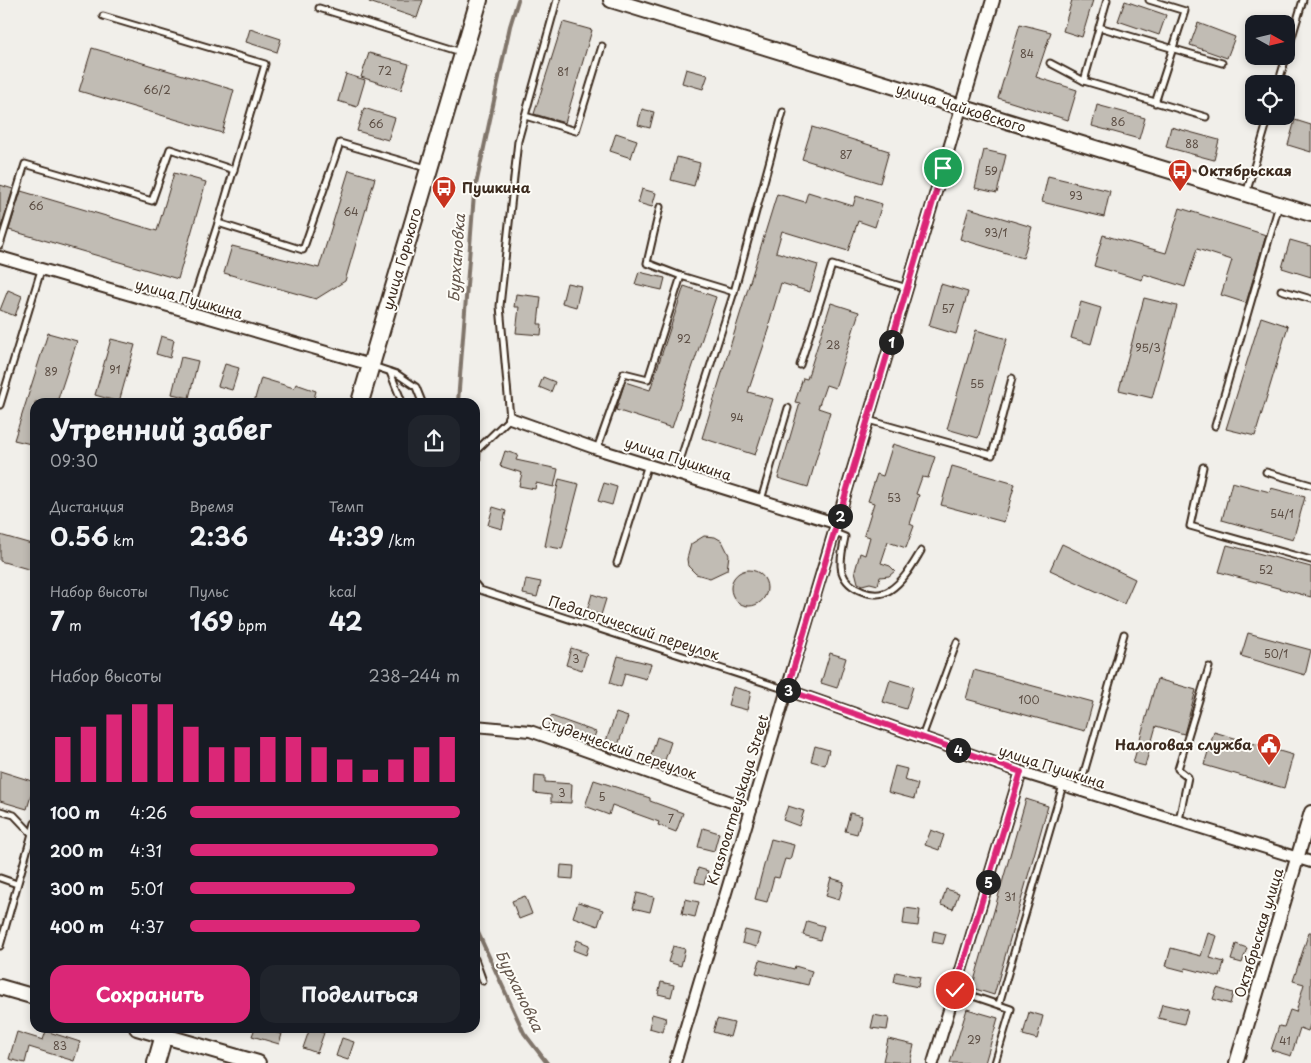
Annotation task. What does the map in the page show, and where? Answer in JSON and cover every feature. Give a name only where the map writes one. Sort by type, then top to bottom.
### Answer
[{"type":"main road","name":"улица Горького","points":[[361,398],[479,0]]},
{"type":"main road","name":"улица Чайковского","points":[[611,0],[1311,214]]},
{"type":"main road","points":[[0,987],[30,996]]},
{"type":"main road","points":[[156,1063],[164,1033]]},
{"type":"main road","points":[[170,1033],[258,1063]]},
{"type":"street","name":"Krasnoarmeyskaya Street","points":[[676,1063],[993,0]]},
{"type":"street","name":"улица Пушкина","points":[[0,258],[371,365]]},
{"type":"street","name":"улица Пушкина","points":[[510,418],[597,449],[761,500],[836,529]]},
{"type":"street","name":"улица Пушкина","points":[[787,690],[1021,772],[1311,862]]},
{"type":"street","name":"Студенческий переулок","points":[[480,726],[530,731],[751,809]]},
{"type":"street","points":[[934,1063],[1021,772]]},
{"type":"street","name":"Октябрьская улица","points":[[1236,1063],[1311,812]]},
{"type":"lane","points":[[480,447],[510,418],[500,306],[518,141],[557,0]]},
{"type":"lane","points":[[1084,81],[1107,0]]},
{"type":"lane","points":[[1149,0],[1185,11],[1155,103]]},
{"type":"lane","points":[[1281,75],[1303,0]]},
{"type":"lane","points":[[319,8],[464,53]]},
{"type":"lane","points":[[103,16],[265,64],[218,223],[188,313]]},
{"type":"lane","points":[[1099,27],[1222,63]]},
{"type":"lane","points":[[525,116],[576,131],[602,46]]},
{"type":"lane","points":[[1050,63],[1084,81],[1206,118]]},
{"type":"lane","points":[[676,473],[734,292],[783,112]]},
{"type":"lane","points":[[1246,194],[1266,125]]},
{"type":"lane","points":[[218,223],[303,250],[340,143],[429,169]]},
{"type":"lane","points":[[0,245],[25,164],[152,201],[170,149],[234,170]]},
{"type":"lane","points":[[1215,426],[1279,204]]},
{"type":"lane","points":[[660,207],[648,263],[681,276],[734,292]]},
{"type":"lane","points":[[800,366],[832,265],[907,288]]},
{"type":"lane","points":[[0,405],[41,270]]},
{"type":"lane","points":[[597,449],[624,372],[648,379],[681,276]]},
{"type":"lane","points":[[1281,290],[1311,299]]},
{"type":"lane","points":[[371,365],[390,372],[416,387],[420,398]]},
{"type":"lane","points":[[390,372],[400,398]]},
{"type":"lane","points":[[867,420],[992,455],[1012,378]]},
{"type":"lane","points":[[761,500],[788,408]]},
{"type":"lane","points":[[617,563],[648,464]]},
{"type":"lane","points":[[1203,467],[1190,526],[1311,560]]},
{"type":"lane","points":[[1266,472],[1311,485]]},
{"type":"lane","points":[[836,529],[845,537],[841,562],[842,573],[859,590],[870,594],[882,594],[894,587],[921,551]]},
{"type":"lane","name":"Педагогический переулок","points":[[480,590],[787,690]]},
{"type":"lane","points":[[1079,790],[1124,634]]},
{"type":"lane","points":[[922,737],[957,642]]},
{"type":"lane","points":[[1179,821],[1188,777],[1178,769],[1209,667]]},
{"type":"lane","points":[[998,1004],[1063,785]]},
{"type":"lane","points":[[0,811],[14,815],[30,832]]},
{"type":"lane","points":[[0,946],[30,841]]},
{"type":"lane","points":[[0,878],[17,884]]},
{"type":"lane","points":[[480,973],[483,981]]},
{"type":"lane","points":[[955,990],[1011,1009],[995,1063]]},
{"type":"building","points":[[369,0],[423,0],[417,18],[369,2]]},
{"type":"building","points":[[1072,0],[1093,0],[1082,37],[1063,31]]},
{"type":"building","points":[[1125,1],[1166,15],[1159,35],[1118,21]]},
{"type":"building","points":[[563,22],[592,30],[565,123],[534,114]]},
{"type":"building","points":[[1198,23],[1235,37],[1227,58],[1190,45]]},
{"type":"building","points":[[1020,24],[1051,32],[1036,77],[1077,90],[1068,120],[998,98]]},
{"type":"building","points":[[250,29],[281,39],[277,52],[246,42]]},
{"type":"building","points":[[92,48],[234,90],[222,133],[79,91]]},
{"type":"building","points":[[369,53],[409,64],[401,90],[361,77]]},
{"type":"building","points":[[686,69],[708,75],[703,89],[682,83]]},
{"type":"building","points":[[346,74],[365,80],[357,107],[338,101]]},
{"type":"building","points":[[1097,105],[1145,118],[1139,139],[1092,126]]},
{"type":"building","points":[[364,108],[395,118],[388,140],[357,131]]},
{"type":"building","points":[[642,109],[654,112],[650,128],[638,125]]},
{"type":"building","points":[[1295,120],[1311,125],[1311,152],[1288,145]]},
{"type":"building","points":[[812,127],[889,151],[880,183],[802,159]]},
{"type":"building","points":[[1171,127],[1219,140],[1214,160],[1166,147]]},
{"type":"building","points":[[616,133],[637,140],[631,158],[610,151]]},
{"type":"building","points":[[984,150],[1006,155],[997,193],[975,188]]},
{"type":"building","points":[[677,157],[700,163],[694,186],[671,180]]},
{"type":"building","points":[[349,170],[375,178],[345,281],[316,299],[224,273],[232,246],[319,268]]},
{"type":"building","points":[[174,173],[206,182],[178,279],[9,230],[21,191],[157,231]]},
{"type":"building","points":[[1048,176],[1110,191],[1104,217],[1042,202]]},
{"type":"building","points":[[0,185],[13,189],[1,227],[0,227]]},
{"type":"building","points":[[642,189],[656,193],[652,207],[638,203]]},
{"type":"building","points":[[808,192],[853,206],[856,196],[882,204],[875,227],[858,221],[848,251],[782,231],[776,252],[818,265],[810,292],[781,283],[768,327],[770,327],[748,392],[773,399],[755,455],[702,438],[777,194],[805,202]]},
{"type":"building","points":[[969,208],[1032,227],[1023,258],[960,239]]},
{"type":"building","points":[[1180,208],[1266,235],[1246,303],[1221,295],[1232,260],[1197,249],[1185,287],[1144,274],[1142,280],[1094,266],[1103,235],[1166,253]]},
{"type":"building","points":[[1290,240],[1311,246],[1311,277],[1282,268]]},
{"type":"building","points":[[639,272],[665,278],[662,290],[635,284]]},
{"type":"building","points":[[567,283],[581,286],[576,307],[562,303]]},
{"type":"building","points":[[941,284],[968,292],[956,334],[929,326]]},
{"type":"building","points":[[684,286],[716,297],[672,428],[616,410],[625,382],[650,390]]},
{"type":"building","points":[[8,290],[22,296],[15,316],[0,310]]},
{"type":"building","points":[[516,294],[541,297],[538,324],[542,324],[541,335],[516,333],[519,307],[514,307]]},
{"type":"building","points":[[1144,298],[1177,306],[1152,398],[1119,390]]},
{"type":"building","points":[[1081,302],[1101,308],[1091,344],[1071,338]]},
{"type":"building","points":[[831,303],[859,312],[835,388],[826,385],[818,408],[830,412],[808,487],[778,478],[800,403],[795,402],[803,378],[807,379]]},
{"type":"building","points":[[1261,317],[1288,326],[1255,436],[1226,429]]},
{"type":"building","points":[[976,330],[1007,339],[978,438],[947,429]]},
{"type":"building","points":[[48,333],[77,341],[58,398],[30,398],[30,444],[14,440]]},
{"type":"building","points":[[161,336],[174,340],[170,358],[156,354]]},
{"type":"building","points":[[111,339],[135,345],[120,398],[105,398],[95,395]]},
{"type":"building","points":[[181,357],[198,361],[189,398],[172,394]]},
{"type":"building","points":[[225,364],[239,368],[232,390],[218,386]]},
{"type":"building","points":[[543,377],[555,382],[551,392],[539,387]]},
{"type":"building","points":[[261,378],[294,388],[296,384],[316,391],[314,398],[255,398]]},
{"type":"building","points":[[893,444],[935,457],[928,478],[922,477],[916,494],[919,495],[910,524],[914,526],[906,548],[888,542],[881,563],[890,566],[895,571],[889,576],[880,577],[878,585],[870,583],[862,585],[858,583],[855,571],[860,553],[865,555],[870,537],[864,535],[874,503],[868,501],[877,474],[883,476]]},
{"type":"building","points":[[505,451],[518,455],[516,460],[558,469],[554,487],[536,483],[535,489],[519,486],[522,473],[500,466]]},
{"type":"building","points":[[952,466],[1015,484],[1004,522],[941,505]]},
{"type":"building","points":[[559,479],[579,484],[562,549],[545,546]]},
{"type":"building","points":[[1232,482],[1270,492],[1271,488],[1305,497],[1293,540],[1222,520]]},
{"type":"building","points":[[604,483],[617,487],[612,505],[598,501]]},
{"type":"building","points":[[493,507],[506,511],[502,529],[488,525]]},
{"type":"building","points":[[0,535],[30,544],[30,570],[0,561]]},
{"type":"building","points":[[704,536],[715,537],[722,541],[729,555],[727,570],[710,578],[696,574],[688,566],[687,559],[691,544]]},
{"type":"building","points":[[1062,544],[1135,579],[1124,604],[1050,570]]},
{"type":"building","points":[[1227,545],[1311,567],[1311,597],[1219,572]]},
{"type":"building","points":[[749,570],[761,576],[767,588],[761,600],[749,606],[737,600],[731,588],[737,576]]},
{"type":"building","points":[[526,579],[541,582],[537,597],[523,594]]},
{"type":"building","points":[[592,594],[606,599],[601,615],[587,611]]},
{"type":"building","points":[[1248,633],[1311,650],[1305,675],[1241,656]]},
{"type":"building","points":[[571,648],[587,653],[582,670],[566,665]]},
{"type":"building","points":[[830,653],[846,658],[837,688],[821,683]]},
{"type":"building","points":[[618,656],[651,664],[646,679],[625,673],[621,687],[610,683]]},
{"type":"building","points":[[974,670],[1093,702],[1085,731],[966,699]]},
{"type":"building","points":[[1157,679],[1196,690],[1184,734],[1156,726],[1145,766],[1133,763]]},
{"type":"building","points":[[890,680],[913,687],[906,709],[883,702]]},
{"type":"building","points":[[733,687],[751,692],[747,710],[728,705]]},
{"type":"building","points":[[616,713],[628,717],[618,745],[606,741]]},
{"type":"building","points":[[551,716],[596,732],[591,745],[547,730]]},
{"type":"building","points":[[1214,732],[1293,755],[1284,788],[1204,765]]},
{"type":"building","points":[[657,737],[671,742],[664,763],[650,759]]},
{"type":"building","points":[[815,746],[829,750],[825,765],[811,761]]},
{"type":"building","points":[[895,766],[907,769],[904,780],[918,784],[914,799],[888,792]]},
{"type":"building","points":[[0,771],[30,780],[30,799],[27,809],[0,801]]},
{"type":"building","points":[[535,775],[545,776],[545,782],[572,784],[571,803],[551,802],[551,795],[534,793]]},
{"type":"building","points":[[594,780],[650,798],[650,801],[683,813],[676,832],[658,825],[659,822],[612,805],[609,815],[585,806]]},
{"type":"building","points":[[1026,799],[1048,806],[994,995],[972,988]]},
{"type":"building","points":[[788,806],[804,811],[799,826],[783,820]]},
{"type":"building","points":[[850,813],[862,816],[857,834],[845,831]]},
{"type":"building","points":[[703,828],[719,833],[714,851],[698,847]]},
{"type":"building","points":[[931,830],[944,835],[939,850],[925,845]]},
{"type":"building","points":[[771,839],[794,845],[790,860],[785,859],[779,878],[774,877],[767,902],[755,899]]},
{"type":"building","points":[[561,865],[574,866],[573,879],[560,878]]},
{"type":"building","points":[[698,868],[708,871],[704,884],[695,882]]},
{"type":"building","points":[[831,878],[844,882],[839,900],[826,896]]},
{"type":"building","points":[[946,889],[959,893],[953,909],[941,905]]},
{"type":"building","points":[[637,893],[654,897],[650,912],[633,908]]},
{"type":"building","points":[[525,896],[532,914],[519,919],[512,901]]},
{"type":"building","points":[[685,899],[699,902],[695,917],[682,914]]},
{"type":"building","points":[[578,902],[603,910],[598,926],[573,917]]},
{"type":"building","points":[[905,908],[920,910],[918,926],[903,924]]},
{"type":"building","points":[[807,921],[824,926],[820,940],[803,935]]},
{"type":"building","points":[[745,930],[761,934],[757,947],[742,943]]},
{"type":"building","points":[[934,931],[946,934],[943,944],[932,942]]},
{"type":"building","points":[[1309,932],[1311,932],[1311,1022],[1308,1031],[1300,1028],[1291,1056],[1271,1050],[1279,1026],[1284,1027],[1290,1010],[1296,1012],[1304,984],[1293,981]]},
{"type":"building","points":[[1208,933],[1217,936],[1210,958],[1224,962],[1220,977],[1186,968],[1185,971],[1166,966],[1171,948],[1201,956]]},
{"type":"building","points":[[577,940],[589,945],[586,955],[573,950]]},
{"type":"building","points":[[1236,944],[1247,948],[1242,963],[1231,960]]},
{"type":"building","points":[[673,946],[685,949],[681,966],[668,962]]},
{"type":"building","points":[[760,960],[794,969],[795,966],[812,971],[808,985],[756,973]]},
{"type":"building","points":[[896,972],[920,977],[918,987],[894,982]]},
{"type":"building","points":[[661,982],[674,985],[671,997],[658,994]]},
{"type":"building","points":[[1217,988],[1233,993],[1230,1004],[1213,999]]},
{"type":"building","points":[[1162,1004],[1188,1010],[1184,1024],[1158,1018]]},
{"type":"building","points":[[967,1009],[998,1018],[985,1063],[950,1063]]},
{"type":"building","points":[[1029,1012],[1043,1016],[1037,1039],[1023,1035]]},
{"type":"building","points":[[652,1014],[666,1018],[663,1032],[649,1028]]},
{"type":"building","points":[[874,1015],[889,1018],[887,1030],[871,1028]]},
{"type":"building","points":[[717,1019],[734,1023],[730,1037],[713,1032]]},
{"type":"building","points":[[17,1032],[43,1040],[45,1033],[52,1033],[80,1042],[74,1061],[29,1047],[25,1063],[9,1059]]},
{"type":"building","points":[[253,1033],[282,1034],[279,1044],[252,1036]]},
{"type":"building","points":[[308,1033],[324,1033],[317,1053],[303,1048]]},
{"type":"building","points":[[342,1038],[354,1042],[348,1060],[336,1056]]},
{"type":"building","points":[[888,1039],[914,1045],[910,1063],[883,1061]]},
{"type":"waterway","name":"Бурхановка","points":[[458,398],[474,194],[510,26],[518,0]]},
{"type":"waterway","name":"Бурхановка","points":[[480,937],[524,1033],[547,1063]]},
{"type":"place","name":"Октябрьская","points":[[1180,192]]},
{"type":"place","name":"Пушкина","points":[[444,209]]},
{"type":"place","name":"Налоговая служба","points":[[1269,766]]},
{"type":"route","points":[[943,168],[787,690],[1021,772],[955,990]]}]
